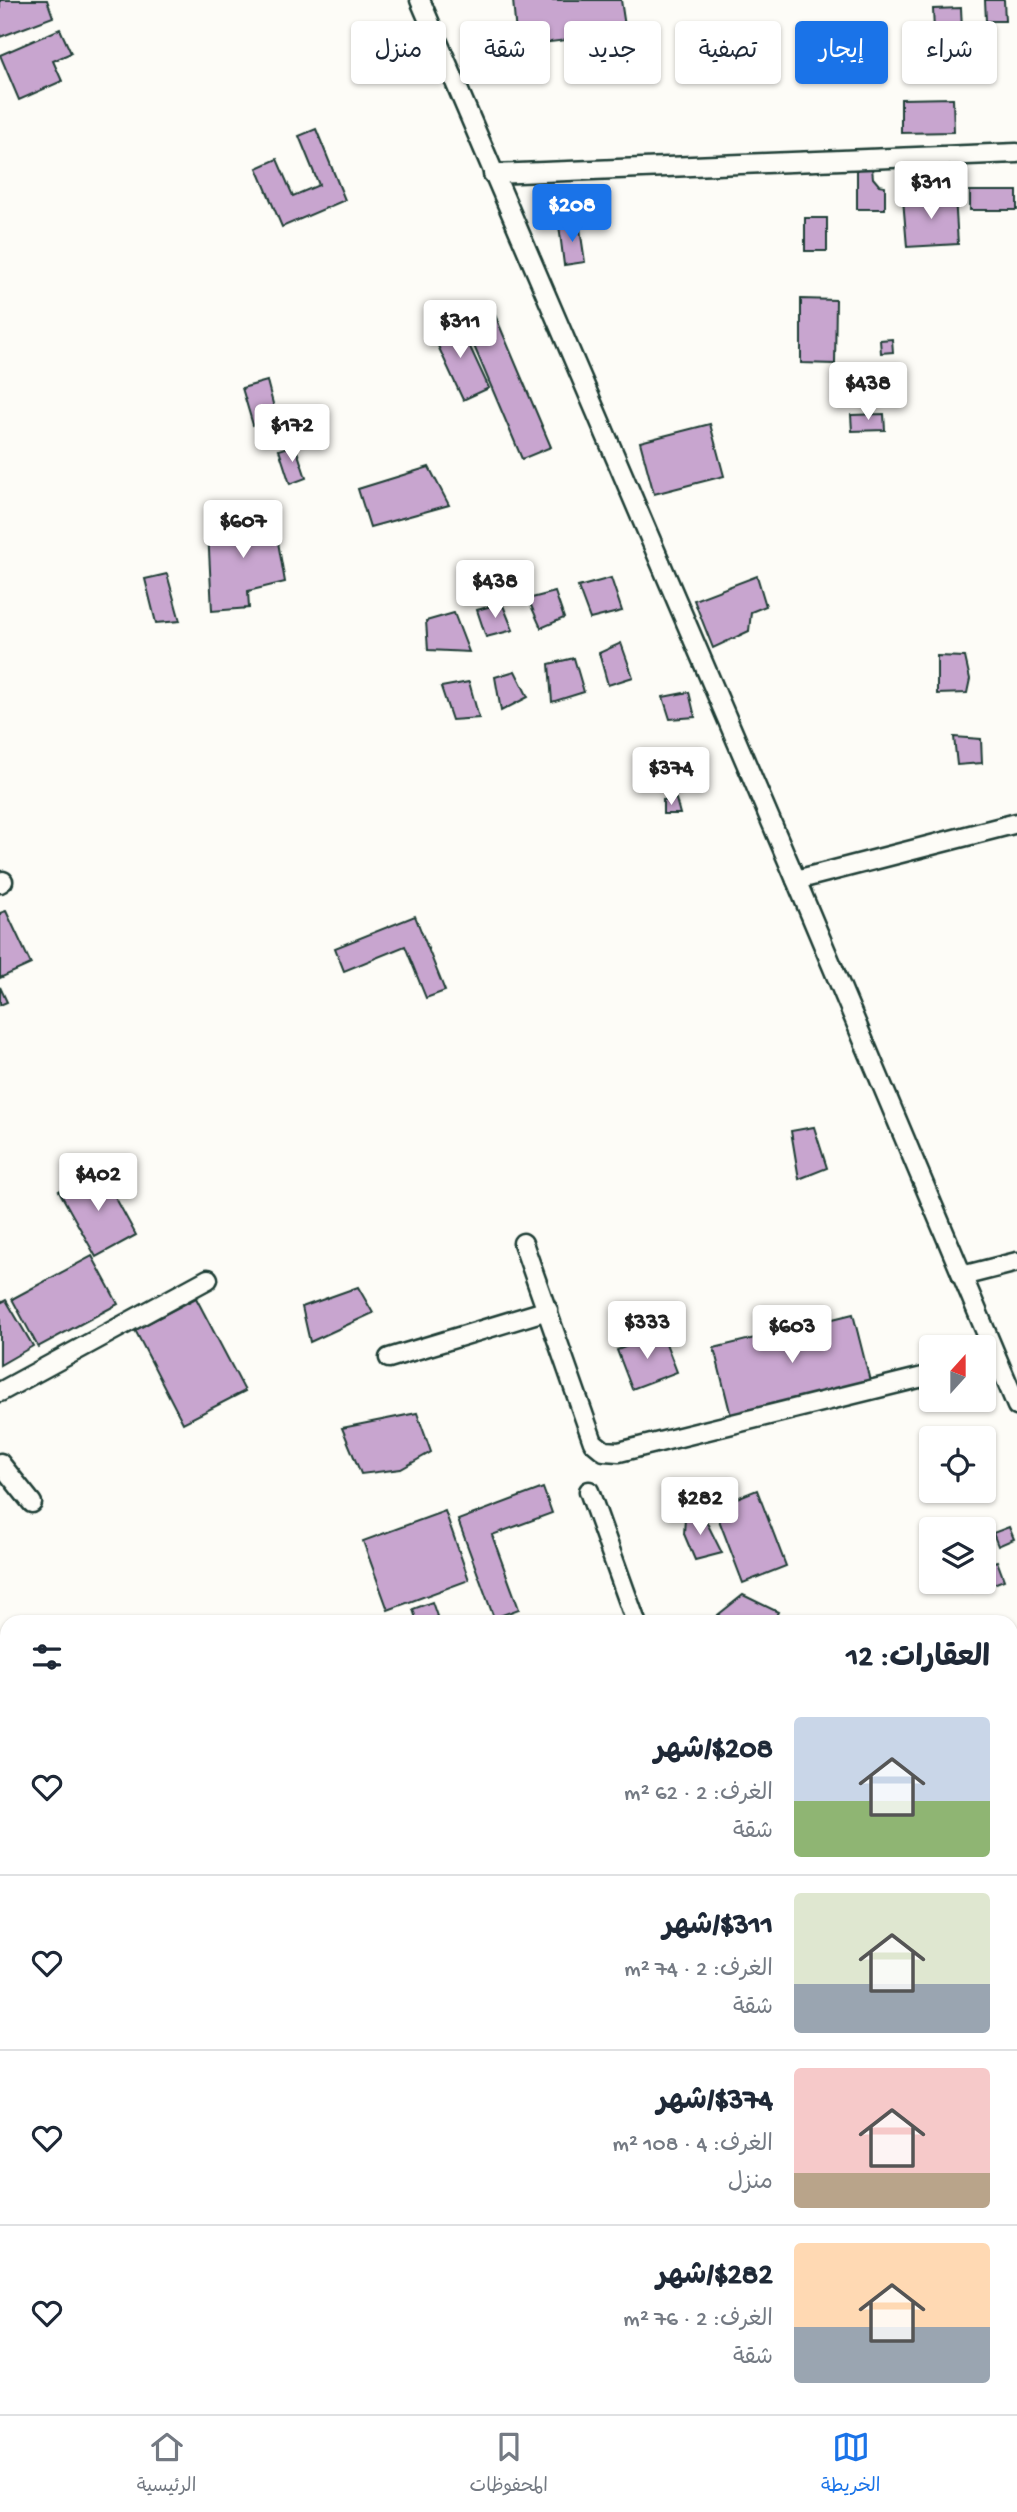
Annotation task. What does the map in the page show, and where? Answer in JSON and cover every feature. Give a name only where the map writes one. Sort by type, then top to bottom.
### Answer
[{"type":"street","points":[[419,0],[796,880],[962,1276],[981,1335]]},
{"type":"street","points":[[493,174],[1017,153]]},
{"type":"street","points":[[796,880],[1017,823]]},
{"type":"street","points":[[523,1242],[593,1442],[598,1448],[611,1453],[919,1378]]},
{"type":"street","points":[[962,1276],[1017,1262]]},
{"type":"street","points":[[0,1392],[208,1279]]},
{"type":"street","points":[[389,1358],[548,1310]]},
{"type":"street","points":[[996,1371],[1017,1406]]},
{"type":"street","points":[[0,1463],[32,1503]]},
{"type":"street","points":[[589,1491],[633,1615]]},
{"type":"building","points":[[0,0],[47,0],[53,17],[0,37]]},
{"type":"building","points":[[513,0],[621,0],[624,21],[564,21],[564,40],[550,42],[550,21],[515,21]]},
{"type":"building","points":[[985,0],[1004,0],[1005,21],[986,21]]},
{"type":"building","points":[[961,8],[962,21],[934,21],[933,9]]},
{"type":"building","points":[[60,29],[71,53],[53,61],[62,81],[19,100],[0,55]]},
{"type":"building","points":[[953,98],[954,132],[901,133],[901,99]]},
{"type":"building","points":[[316,129],[345,200],[282,227],[257,168],[277,159],[293,196],[319,185],[299,136]]},
{"type":"building","points":[[857,168],[872,168],[873,178],[879,185],[885,186],[885,209],[857,209]]},
{"type":"building","points":[[970,191],[1017,191],[1017,210],[970,210]]},
{"type":"building","points":[[955,196],[958,244],[907,247],[903,199]]},
{"type":"building","points":[[805,218],[827,218],[827,251],[805,251]]},
{"type":"building","points":[[579,222],[585,262],[564,265],[559,225]]},
{"type":"building","points":[[801,299],[836,300],[835,364],[801,363]]},
{"type":"building","points":[[492,308],[551,447],[522,459],[463,320]]},
{"type":"building","points":[[458,321],[489,388],[463,400],[432,333]]},
{"type":"building","points":[[892,339],[893,352],[881,353],[880,340]]},
{"type":"building","points":[[267,381],[277,419],[253,425],[242,388]]},
{"type":"building","points":[[884,414],[885,430],[852,431],[851,415]]},
{"type":"building","points":[[710,424],[724,476],[654,494],[640,442]]},
{"type":"building","points":[[295,445],[306,478],[290,484],[279,450]]},
{"type":"building","points":[[429,467],[449,505],[370,527],[358,489]]},
{"type":"building","points":[[253,510],[275,525],[285,582],[248,591],[249,608],[212,611],[208,530]]},
{"type":"building","points":[[167,574],[180,621],[156,623],[145,579]]},
{"type":"building","points":[[757,576],[766,606],[751,612],[749,631],[713,648],[694,600]]},
{"type":"building","points":[[611,578],[622,611],[590,619],[578,587]]},
{"type":"building","points":[[555,592],[564,618],[541,628],[528,599]]},
{"type":"building","points":[[502,603],[513,630],[486,637],[477,610]]},
{"type":"building","points":[[454,613],[469,652],[428,650],[426,621]]},
{"type":"building","points":[[621,643],[633,677],[608,685],[599,653]]},
{"type":"building","points":[[937,656],[965,657],[970,679],[967,693],[937,694]]},
{"type":"building","points":[[574,658],[584,692],[552,702],[549,664]]},
{"type":"building","points":[[515,671],[528,697],[501,711],[495,677]]},
{"type":"building","points":[[469,682],[479,718],[452,720],[441,687]]},
{"type":"building","points":[[689,692],[695,717],[670,719],[663,697]]},
{"type":"building","points":[[954,737],[981,739],[982,763],[957,765]]},
{"type":"building","points":[[676,799],[680,814],[663,814],[663,800]]},
{"type":"building","points":[[6,911],[31,964],[0,978],[0,913]]},
{"type":"building","points":[[415,916],[445,991],[426,998],[405,946],[344,971],[335,948]]},
{"type":"building","points":[[0,987],[7,1002],[0,1005]]},
{"type":"building","points":[[814,1127],[827,1168],[799,1179],[791,1131]]},
{"type":"building","points":[[100,1169],[136,1235],[96,1257],[59,1191]]},
{"type":"building","points":[[92,1256],[118,1304],[38,1347],[12,1299]]},
{"type":"building","points":[[358,1287],[373,1313],[310,1342],[302,1307]]},
{"type":"building","points":[[196,1298],[245,1391],[183,1423],[135,1330]]},
{"type":"building","points":[[6,1300],[33,1346],[0,1365],[0,1303]]},
{"type":"building","points":[[853,1314],[870,1381],[731,1416],[714,1348]]},
{"type":"building","points":[[662,1333],[677,1372],[632,1389],[617,1350]]},
{"type":"building","points":[[417,1413],[431,1452],[401,1469],[361,1474],[342,1428]]},
{"type":"building","points":[[543,1488],[552,1513],[492,1535],[519,1609],[502,1615],[493,1615],[458,1520]]},
{"type":"building","points":[[757,1490],[786,1566],[743,1583],[714,1507]]},
{"type":"building","points":[[445,1511],[469,1580],[388,1610],[363,1541]]},
{"type":"building","points":[[702,1513],[722,1553],[695,1560],[684,1534],[685,1518]]},
{"type":"building","points":[[1009,1527],[1014,1539],[998,1546],[996,1532]]},
{"type":"building","points":[[996,1561],[1004,1580],[996,1583]]},
{"type":"building","points":[[743,1595],[778,1612],[776,1615],[718,1615]]},
{"type":"building","points":[[432,1602],[437,1615],[415,1615],[413,1609]]}]
